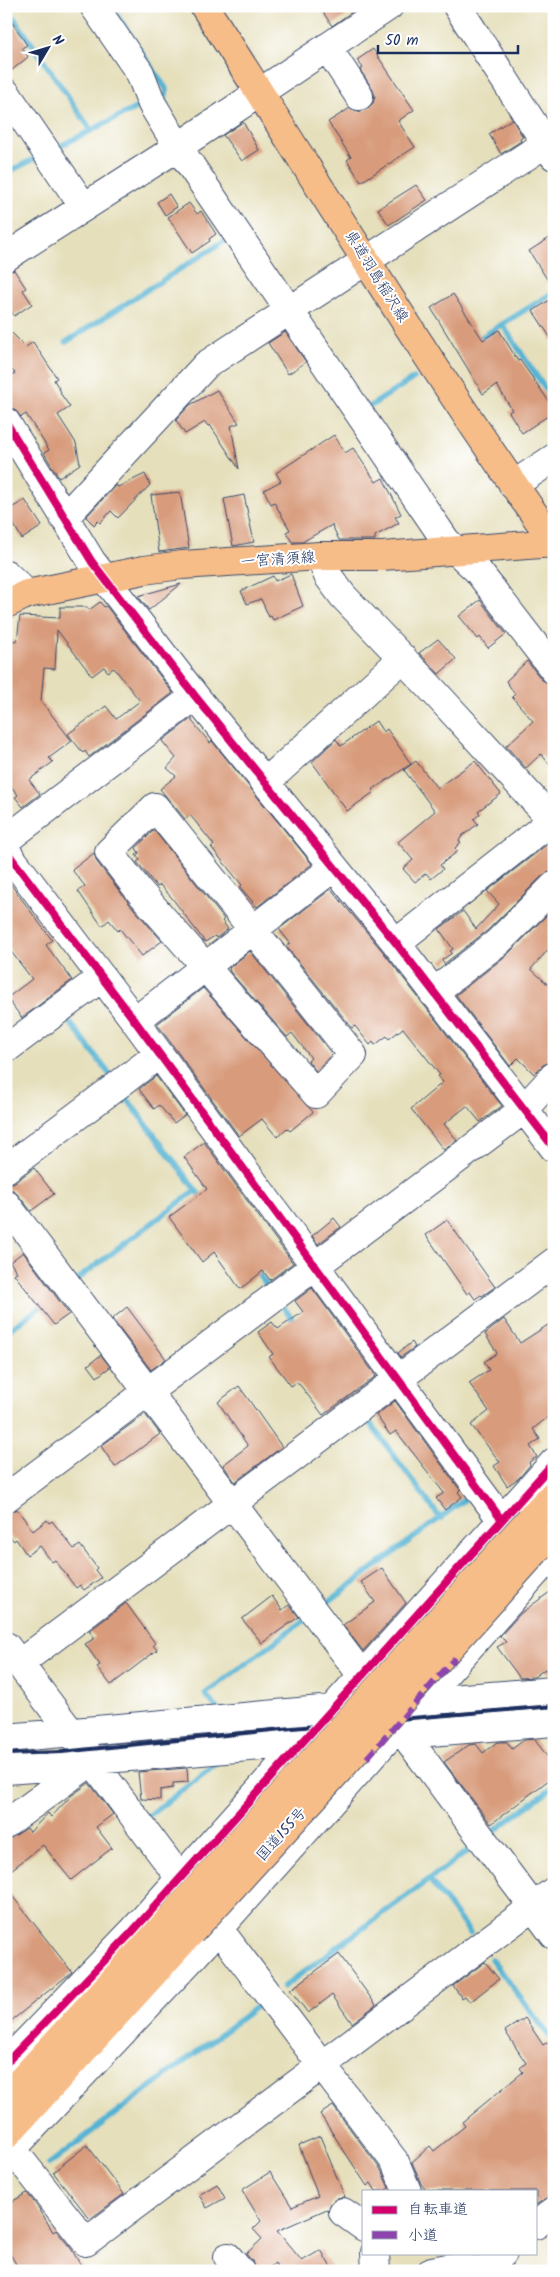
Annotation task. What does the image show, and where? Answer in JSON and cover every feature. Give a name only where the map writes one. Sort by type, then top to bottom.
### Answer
[{"type":"main road","name":"県道羽島稲沢線","points":[[204,6],[513,485],[554,542]]},
{"type":"main road","name":"一宮清須線","points":[[17,599],[104,578],[182,565],[320,556],[382,556],[554,542]]},
{"type":"main road","name":"国道155号","points":[[6,2097],[181,1925],[388,1716],[547,1548],[554,1494]]},
{"type":"main road","name":"国道155号","points":[[6,2135],[181,1925]]},
{"type":"street","points":[[94,6],[140,73],[152,104],[186,141],[298,307],[446,541],[477,570],[554,670]]},
{"type":"street","points":[[6,257],[186,141],[389,6]]},
{"type":"street","points":[[64,518],[206,365],[551,146],[457,6]]},
{"type":"street","points":[[327,47],[360,96]]},
{"type":"street","points":[[6,93],[84,207]]},
{"type":"street","points":[[6,422],[64,518],[104,578],[195,696],[396,943],[554,1148]]},
{"type":"street","points":[[513,485],[554,458]]},
{"type":"street","points":[[320,556],[328,576],[343,596],[553,820],[396,943]]},
{"type":"street","points":[[6,574],[17,599]]},
{"type":"street","points":[[265,782],[403,658]]},
{"type":"street","points":[[195,696],[7,836],[101,978],[135,1021],[158,1055],[399,1378],[501,1519]]},
{"type":"street","points":[[155,807],[353,1055],[316,1094],[206,967],[109,852],[155,807]]},
{"type":"street","points":[[135,1021],[334,866]]},
{"type":"street","points":[[433,993],[498,942],[554,886]]},
{"type":"street","points":[[6,1049],[101,978]]},
{"type":"street","points":[[6,1168],[158,1055]]},
{"type":"street","points":[[6,1498],[523,1110],[554,1076]]},
{"type":"street","points":[[6,1204],[384,1705]]},
{"type":"street","points":[[180,1878],[94,1760],[13,1654],[232,1503],[554,1262]]},
{"type":"street","points":[[6,2063],[180,1878],[554,1462]]},
{"type":"street","points":[[6,2145],[21,2140],[398,1735],[420,1702],[547,1548]]},
{"type":"street","points":[[6,1738],[182,1721],[554,1691]]},
{"type":"street","points":[[6,1770],[74,1765],[94,1760],[554,1722]]},
{"type":"street","points":[[398,1735],[543,1899],[554,1934]]},
{"type":"street","points":[[6,1824],[94,1760]]},
{"type":"street","points":[[6,2149],[12,2149],[86,2242],[543,1899]]},
{"type":"street","points":[[218,1928],[321,2066],[396,2162],[407,2190]]},
{"type":"street","points":[[538,2223],[554,2211]]},
{"type":"street","points":[[375,2254],[376,2271]]},
{"type":"street","points":[[485,2271],[501,2254]]},
{"type":"street","points":[[433,2265],[458,2266],[479,2271]]},
{"type":"building","points":[[319,6],[360,6],[332,26]]},
{"type":"building","points":[[6,13],[27,45],[22,48],[28,57],[6,75]]},
{"type":"building","points":[[373,49],[414,110],[398,121],[415,147],[361,182],[347,160],[351,157],[328,122],[350,108],[360,112],[367,109],[373,103],[375,96],[360,70],[363,68],[357,60]]},
{"type":"building","points":[[512,119],[523,137],[520,139],[521,141],[501,154],[489,134]]},
{"type":"building","points":[[243,122],[259,150],[242,161],[223,135]]},
{"type":"building","points":[[416,185],[427,200],[389,225],[378,209]]},
{"type":"building","points":[[169,194],[177,207],[165,215],[157,202]]},
{"type":"building","points":[[189,203],[197,214],[201,211],[216,234],[209,239],[210,241],[192,253],[168,217]]},
{"type":"building","points":[[554,235],[554,290],[529,251]]},
{"type":"building","points":[[14,270],[26,288],[23,290],[32,304],[14,316],[6,304],[6,273]]},
{"type":"building","points":[[453,294],[483,340],[499,330],[518,361],[520,360],[546,397],[554,412],[522,433],[509,412],[512,410],[497,385],[483,394],[431,308]]},
{"type":"building","points":[[554,297],[554,343],[533,311]]},
{"type":"building","points":[[6,327],[26,347],[33,342],[57,378],[54,380],[70,407],[58,415],[76,443],[80,464],[59,478],[44,453],[49,450],[26,414],[21,417],[14,409],[6,406],[6,379],[15,373],[6,365]]},
{"type":"building","points":[[285,332],[306,362],[288,374],[268,343]]},
{"type":"building","points":[[217,390],[239,423],[231,426],[239,469],[210,425],[208,426],[205,422],[185,434],[176,420],[190,405]]},
{"type":"building","points":[[334,435],[345,453],[353,448],[376,482],[383,478],[401,514],[395,517],[399,523],[375,536],[375,540],[339,540],[332,525],[302,542],[292,542],[286,532],[290,530],[274,502],[271,504],[264,490],[281,481],[276,473]]},
{"type":"building","points":[[145,474],[150,485],[118,518],[111,511],[100,523],[98,521],[94,525],[86,517],[116,485],[118,487]]},
{"type":"building","points":[[180,492],[189,548],[159,552],[151,495]]},
{"type":"building","points":[[244,495],[254,542],[233,546],[224,499]]},
{"type":"building","points":[[25,500],[42,526],[22,539],[6,511]]},
{"type":"building","points":[[291,574],[303,606],[273,620],[271,616],[269,617],[261,599],[247,604],[241,591],[273,576],[275,581]]},
{"type":"building","points":[[181,584],[149,610],[138,596]]},
{"type":"building","points":[[480,600],[506,634],[488,648],[459,616]]},
{"type":"building","points":[[100,602],[104,607],[106,606],[173,693],[89,757],[85,751],[83,753],[68,734],[106,706],[116,719],[140,701],[114,668],[108,672],[104,667],[92,676],[57,630],[55,669],[44,668],[41,701],[72,741],[49,758],[53,762],[29,780],[40,794],[23,807],[15,797],[18,795],[6,780],[6,640],[17,641],[20,616],[60,618],[60,607],[87,607],[89,610]]},
{"type":"building","points":[[438,639],[456,659],[439,674],[419,653]]},
{"type":"building","points":[[527,661],[542,680],[554,685],[554,770],[541,754],[526,768],[506,746],[533,721],[512,697],[515,694],[506,681]]},
{"type":"building","points":[[192,718],[192,721],[210,743],[212,741],[312,864],[257,907],[240,887],[242,885],[211,847],[214,845],[190,815],[185,819],[160,789],[176,776],[167,768],[176,758],[162,741]]},
{"type":"building","points":[[376,721],[383,732],[387,729],[411,764],[372,790],[374,792],[347,811],[312,762],[336,739],[341,746]]},
{"type":"building","points":[[416,761],[437,788],[475,761],[501,794],[478,811],[480,814],[474,819],[478,824],[462,836],[459,841],[461,842],[455,848],[458,851],[440,865],[443,869],[431,879],[426,873],[415,882],[403,869],[413,860],[398,842],[435,811],[404,770]]},
{"type":"building","points":[[154,830],[224,919],[222,921],[228,929],[216,938],[215,936],[205,942],[172,898],[160,885],[157,887],[137,862],[140,860],[136,855],[139,853],[136,848]]},
{"type":"building","points":[[554,839],[554,871],[543,875],[488,930],[444,964],[442,960],[452,953],[450,951],[453,949],[439,929],[463,911],[476,929],[499,904],[487,891]]},
{"type":"building","points":[[94,853],[97,862],[162,941],[142,956],[120,929],[118,931],[109,920],[102,926],[78,891],[85,886],[72,870]]},
{"type":"building","points":[[6,878],[52,940],[46,945],[72,980],[22,1018],[7,998],[32,979],[6,945]]},
{"type":"building","points":[[331,889],[384,953],[502,1106],[480,1122],[467,1106],[444,1124],[457,1140],[444,1150],[411,1109],[443,1082],[438,1076],[440,1075],[403,1028],[389,1039],[387,1036],[375,1045],[373,1042],[370,1045],[355,1026],[352,1028],[286,946],[290,943],[279,929]]},
{"type":"building","points":[[554,908],[554,943],[531,969],[554,990],[554,1061],[543,1065],[534,1074],[518,1058],[510,1066],[456,995],[508,954]]},
{"type":"building","points":[[250,951],[332,1054],[316,1071],[308,1061],[311,1058],[292,1033],[287,1037],[230,972],[229,968]]},
{"type":"building","points":[[203,988],[313,1112],[290,1131],[287,1128],[277,1137],[262,1119],[239,1136],[157,1024]]},
{"type":"building","points":[[156,1076],[185,1115],[174,1123],[159,1105],[154,1109],[139,1089]]},
{"type":"building","points":[[204,1142],[293,1263],[270,1280],[263,1271],[240,1289],[214,1252],[202,1262],[169,1217],[207,1189],[184,1157]]},
{"type":"building","points":[[34,1168],[54,1194],[31,1211],[13,1190],[6,1189],[6,1185],[15,1182]]},
{"type":"building","points":[[334,1218],[341,1227],[318,1244],[312,1236]]},
{"type":"building","points":[[447,1220],[495,1287],[475,1299],[470,1292],[467,1294],[426,1235]]},
{"type":"building","points":[[23,1252],[69,1314],[54,1325],[14,1274],[17,1272],[10,1262]]},
{"type":"building","points":[[312,1288],[376,1376],[323,1415],[300,1385],[296,1383],[291,1386],[269,1357],[273,1354],[258,1332],[272,1322],[278,1329],[303,1312],[295,1301]]},
{"type":"building","points":[[127,1307],[166,1359],[151,1370],[112,1319]]},
{"type":"building","points":[[504,1319],[520,1343],[554,1321],[554,1412],[533,1429],[540,1439],[530,1446],[537,1457],[529,1462],[530,1465],[519,1478],[507,1486],[494,1466],[500,1462],[471,1425],[489,1411],[469,1383],[489,1370],[484,1362],[497,1353],[485,1334]]},
{"type":"building","points":[[412,1342],[415,1347],[401,1357],[398,1353]]},
{"type":"building","points":[[101,1355],[110,1367],[97,1377],[88,1365]]},
{"type":"building","points":[[239,1386],[282,1447],[235,1482],[223,1465],[248,1446],[218,1402]]},
{"type":"building","points":[[395,1401],[460,1490],[458,1492],[462,1497],[445,1510],[436,1498],[444,1493],[396,1431],[390,1435],[376,1415]]},
{"type":"building","points":[[145,1414],[160,1434],[115,1467],[101,1446]]},
{"type":"building","points":[[17,1509],[33,1531],[47,1520],[49,1523],[52,1521],[74,1549],[80,1545],[97,1568],[95,1570],[101,1578],[84,1590],[80,1585],[76,1588],[55,1560],[52,1562],[40,1546],[27,1555],[16,1539],[14,1541],[6,1532],[6,1513]]},
{"type":"building","points":[[382,1568],[406,1603],[363,1651],[343,1625],[375,1602],[361,1582]]},
{"type":"building","points":[[554,1589],[554,1676],[550,1676],[545,1669],[534,1677],[520,1678],[497,1647],[506,1642],[500,1636],[521,1613]]},
{"type":"building","points":[[272,1596],[282,1610],[289,1605],[299,1617],[262,1643],[242,1619]]},
{"type":"building","points":[[126,1603],[155,1643],[153,1645],[157,1650],[111,1685],[97,1667],[100,1665],[85,1644],[95,1638],[89,1631]]},
{"type":"building","points":[[534,1739],[554,1765],[554,1776],[491,1824],[444,1762],[469,1745],[476,1744],[483,1753],[497,1742],[507,1742],[512,1749],[524,1740]]},
{"type":"building","points":[[187,1768],[188,1782],[173,1783],[173,1788],[160,1790],[160,1800],[141,1799],[138,1772]]},
{"type":"building","points":[[89,1783],[113,1814],[96,1827],[112,1848],[71,1880],[43,1845],[6,1874],[6,1841],[27,1828],[30,1832],[48,1813],[51,1817],[71,1796]]},
{"type":"building","points":[[6,1888],[72,1972],[6,2025]]},
{"type":"building","points":[[339,1954],[376,2005],[352,2023],[332,1995],[308,2013],[290,1990]]},
{"type":"building","points":[[485,1962],[499,1979],[470,2002],[465,1996],[462,1998],[453,1986]]},
{"type":"building","points":[[525,2018],[543,2045],[547,2042],[554,2051],[554,2192],[538,2204],[538,2190],[426,2190],[421,2184],[412,2162],[430,2146],[434,2151],[465,2126],[462,2122],[523,2072],[520,2068],[526,2063],[505,2031]]},
{"type":"building","points":[[333,2106],[381,2170],[389,2188],[375,2190],[371,2183],[367,2186],[320,2114]]},
{"type":"building","points":[[320,2136],[345,2197],[337,2198],[331,2203],[328,2211],[327,2209],[277,2231],[302,2261],[321,2250],[333,2271],[280,2271],[275,2263],[265,2271],[255,2271],[252,2261],[246,2254],[262,2239],[253,2229],[261,2221],[242,2190],[270,2172],[292,2207],[318,2196],[299,2145]]},
{"type":"building","points":[[87,2145],[124,2194],[90,2219],[53,2172]]},
{"type":"building","points":[[217,2184],[225,2198],[207,2208],[199,2195]]},
{"type":"building","points":[[27,2193],[53,2232],[56,2230],[72,2250],[84,2271],[20,2271],[6,2247],[6,2205]]},
{"type":"waterway","points":[[6,6],[91,130]]},
{"type":"waterway","points":[[112,8],[167,90],[164,102],[166,104]]},
{"type":"waterway","points":[[54,149],[142,105]]},
{"type":"waterway","points":[[6,173],[40,156]]},
{"type":"waterway","points":[[66,342],[230,237]]},
{"type":"waterway","points":[[475,341],[554,292]]},
{"type":"waterway","points":[[502,324],[554,402]]},
{"type":"waterway","points":[[369,407],[414,378]]},
{"type":"waterway","points":[[65,1016],[114,1080]]},
{"type":"waterway","points":[[122,1092],[204,1201]]},
{"type":"waterway","points":[[75,1281],[196,1190]]},
{"type":"waterway","points":[[254,1268],[271,1291]]},
{"type":"waterway","points":[[6,1332],[63,1291]]},
{"type":"waterway","points":[[279,1301],[296,1324]]},
{"type":"waterway","points":[[363,1414],[441,1519]]},
{"type":"waterway","points":[[320,1608],[472,1494]]},
{"type":"waterway","points":[[219,1711],[205,1694],[308,1617]]},
{"type":"waterway","points":[[147,1817],[223,1759]]},
{"type":"waterway","points":[[489,1835],[554,1786]]},
{"type":"waterway","points":[[283,1987],[477,1844]]},
{"type":"waterway","points":[[429,1879],[470,1933]]},
{"type":"waterway","points":[[491,1959],[554,2042]]},
{"type":"waterway","points":[[49,2164],[256,2007]]},
{"type":"railway","points":[[6,1754],[62,1752],[292,1728],[554,1706]]},
{"type":"marked path","points":[[367,1758],[455,1658]]},
{"type":"cycle path","points":[[6,422],[92,562],[195,696],[396,943],[554,1148]]},
{"type":"cycle path","points":[[6,851],[135,1021],[501,1519]]},
{"type":"cycle path","points":[[6,2063],[132,1932],[554,1462]]}]
